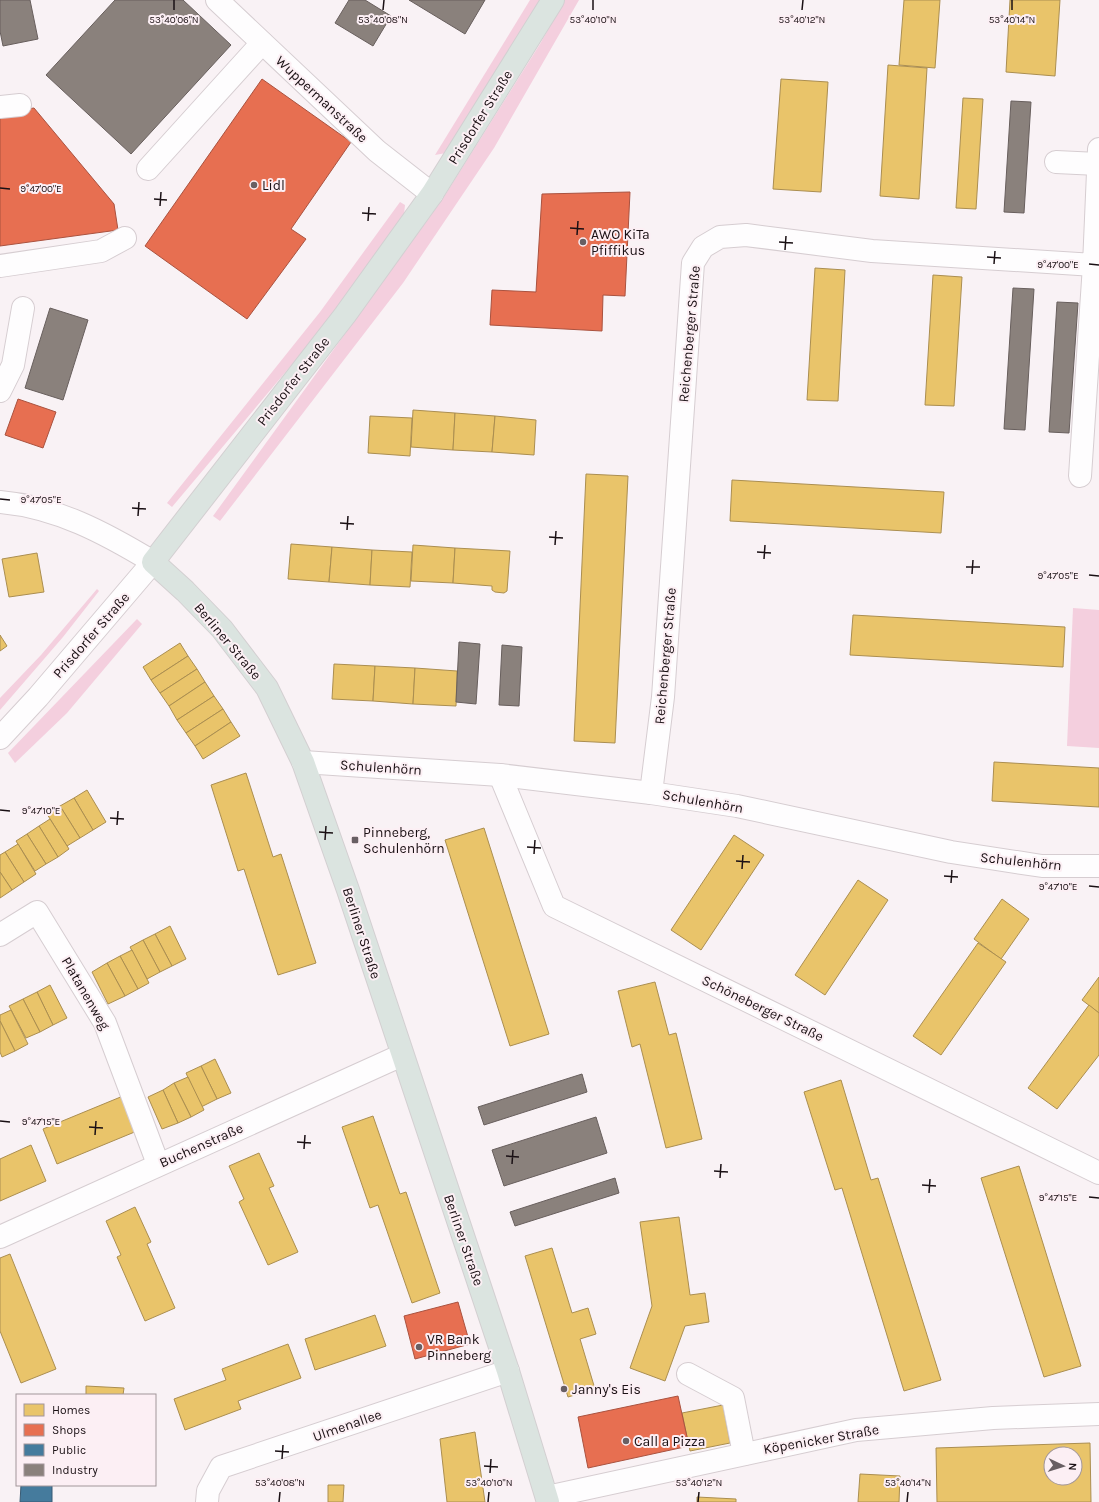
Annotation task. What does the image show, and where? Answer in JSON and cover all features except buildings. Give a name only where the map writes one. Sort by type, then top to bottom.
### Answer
[{"type":"main road","name":"Prisdorfer Straße","points":[[153,562],[345,315],[432,194],[553,0]]},
{"type":"main road","name":"Berliner Straße","points":[[153,562],[185,591],[222,629],[267,688],[303,762],[348,890],[508,1371],[547,1500]]},
{"type":"street","name":"Wuppermanstraße","points":[[216,0],[377,151],[432,194]]},
{"type":"street","points":[[148,169],[262,43]]},
{"type":"street","points":[[1056,162],[1099,156],[1094,265],[1080,476]]},
{"type":"street","name":"Reichenberger Straße","points":[[651,793],[662,697],[693,263],[703,246],[720,237],[746,235],[872,251],[1094,265]]},
{"type":"street","points":[[0,266],[101,250],[125,238]]},
{"type":"street","points":[[0,391],[13,365],[23,308]]},
{"type":"street","name":"Berliner Straße","points":[[0,502],[60,514],[104,533],[153,562]]},
{"type":"street","name":"Prisdorfer Straße","points":[[0,738],[38,697],[153,562]]},
{"type":"street","name":"Schulenhörn","points":[[303,762],[500,775],[651,793],[737,806],[951,852],[1042,866],[1099,866]]},
{"type":"street","name":"Schöneberger Straße","points":[[500,775],[554,906],[1099,1173]]},
{"type":"street","name":"Platanenweg","points":[[0,935],[37,912],[105,1023],[158,1164]]},
{"type":"street","name":"Buchenstraße","points":[[0,1237],[158,1164],[402,1056]]},
{"type":"street","name":"Ulmenallee","points":[[207,1502],[208,1491],[221,1467],[508,1371]]},
{"type":"street","points":[[688,1374],[733,1398],[744,1454]]},
{"type":"street","name":"Köpenicker Straße","points":[[547,1500],[744,1454],[856,1430],[993,1418],[1099,1414]]},
{"type":"shaded area","points":[[530,0],[540,0],[446,153],[435,155]]},
{"type":"shaded area","points":[[565,0],[579,0],[494,148],[403,283],[220,521],[213,516],[442,200],[540,44]]},
{"type":"shaded area","points":[[400,202],[405,205],[404,215],[331,318],[172,507],[167,503],[320,312]]},
{"type":"shaded area","points":[[97,589],[99,591],[63,637],[0,710],[0,698],[41,655]]},
{"type":"shaded area","points":[[1073,608],[1099,610],[1099,748],[1067,746]]},
{"type":"shaded area","points":[[137,619],[142,624],[67,713],[15,763],[8,753]]},
{"type":"place","name":"Lidl","points":[[254,185]]},
{"type":"place","name":"AWO KiTa Pfiffikus","points":[[583,242]]},
{"type":"place","name":"Pinneberg, Schulenhörn","points":[[355,840]]},
{"type":"place","name":"VR Bank Pinneberg","points":[[419,1347]]},
{"type":"place","name":"Janny's Eis","points":[[564,1389]]},
{"type":"place","name":"Call a Pizza","points":[[626,1441]]}]
